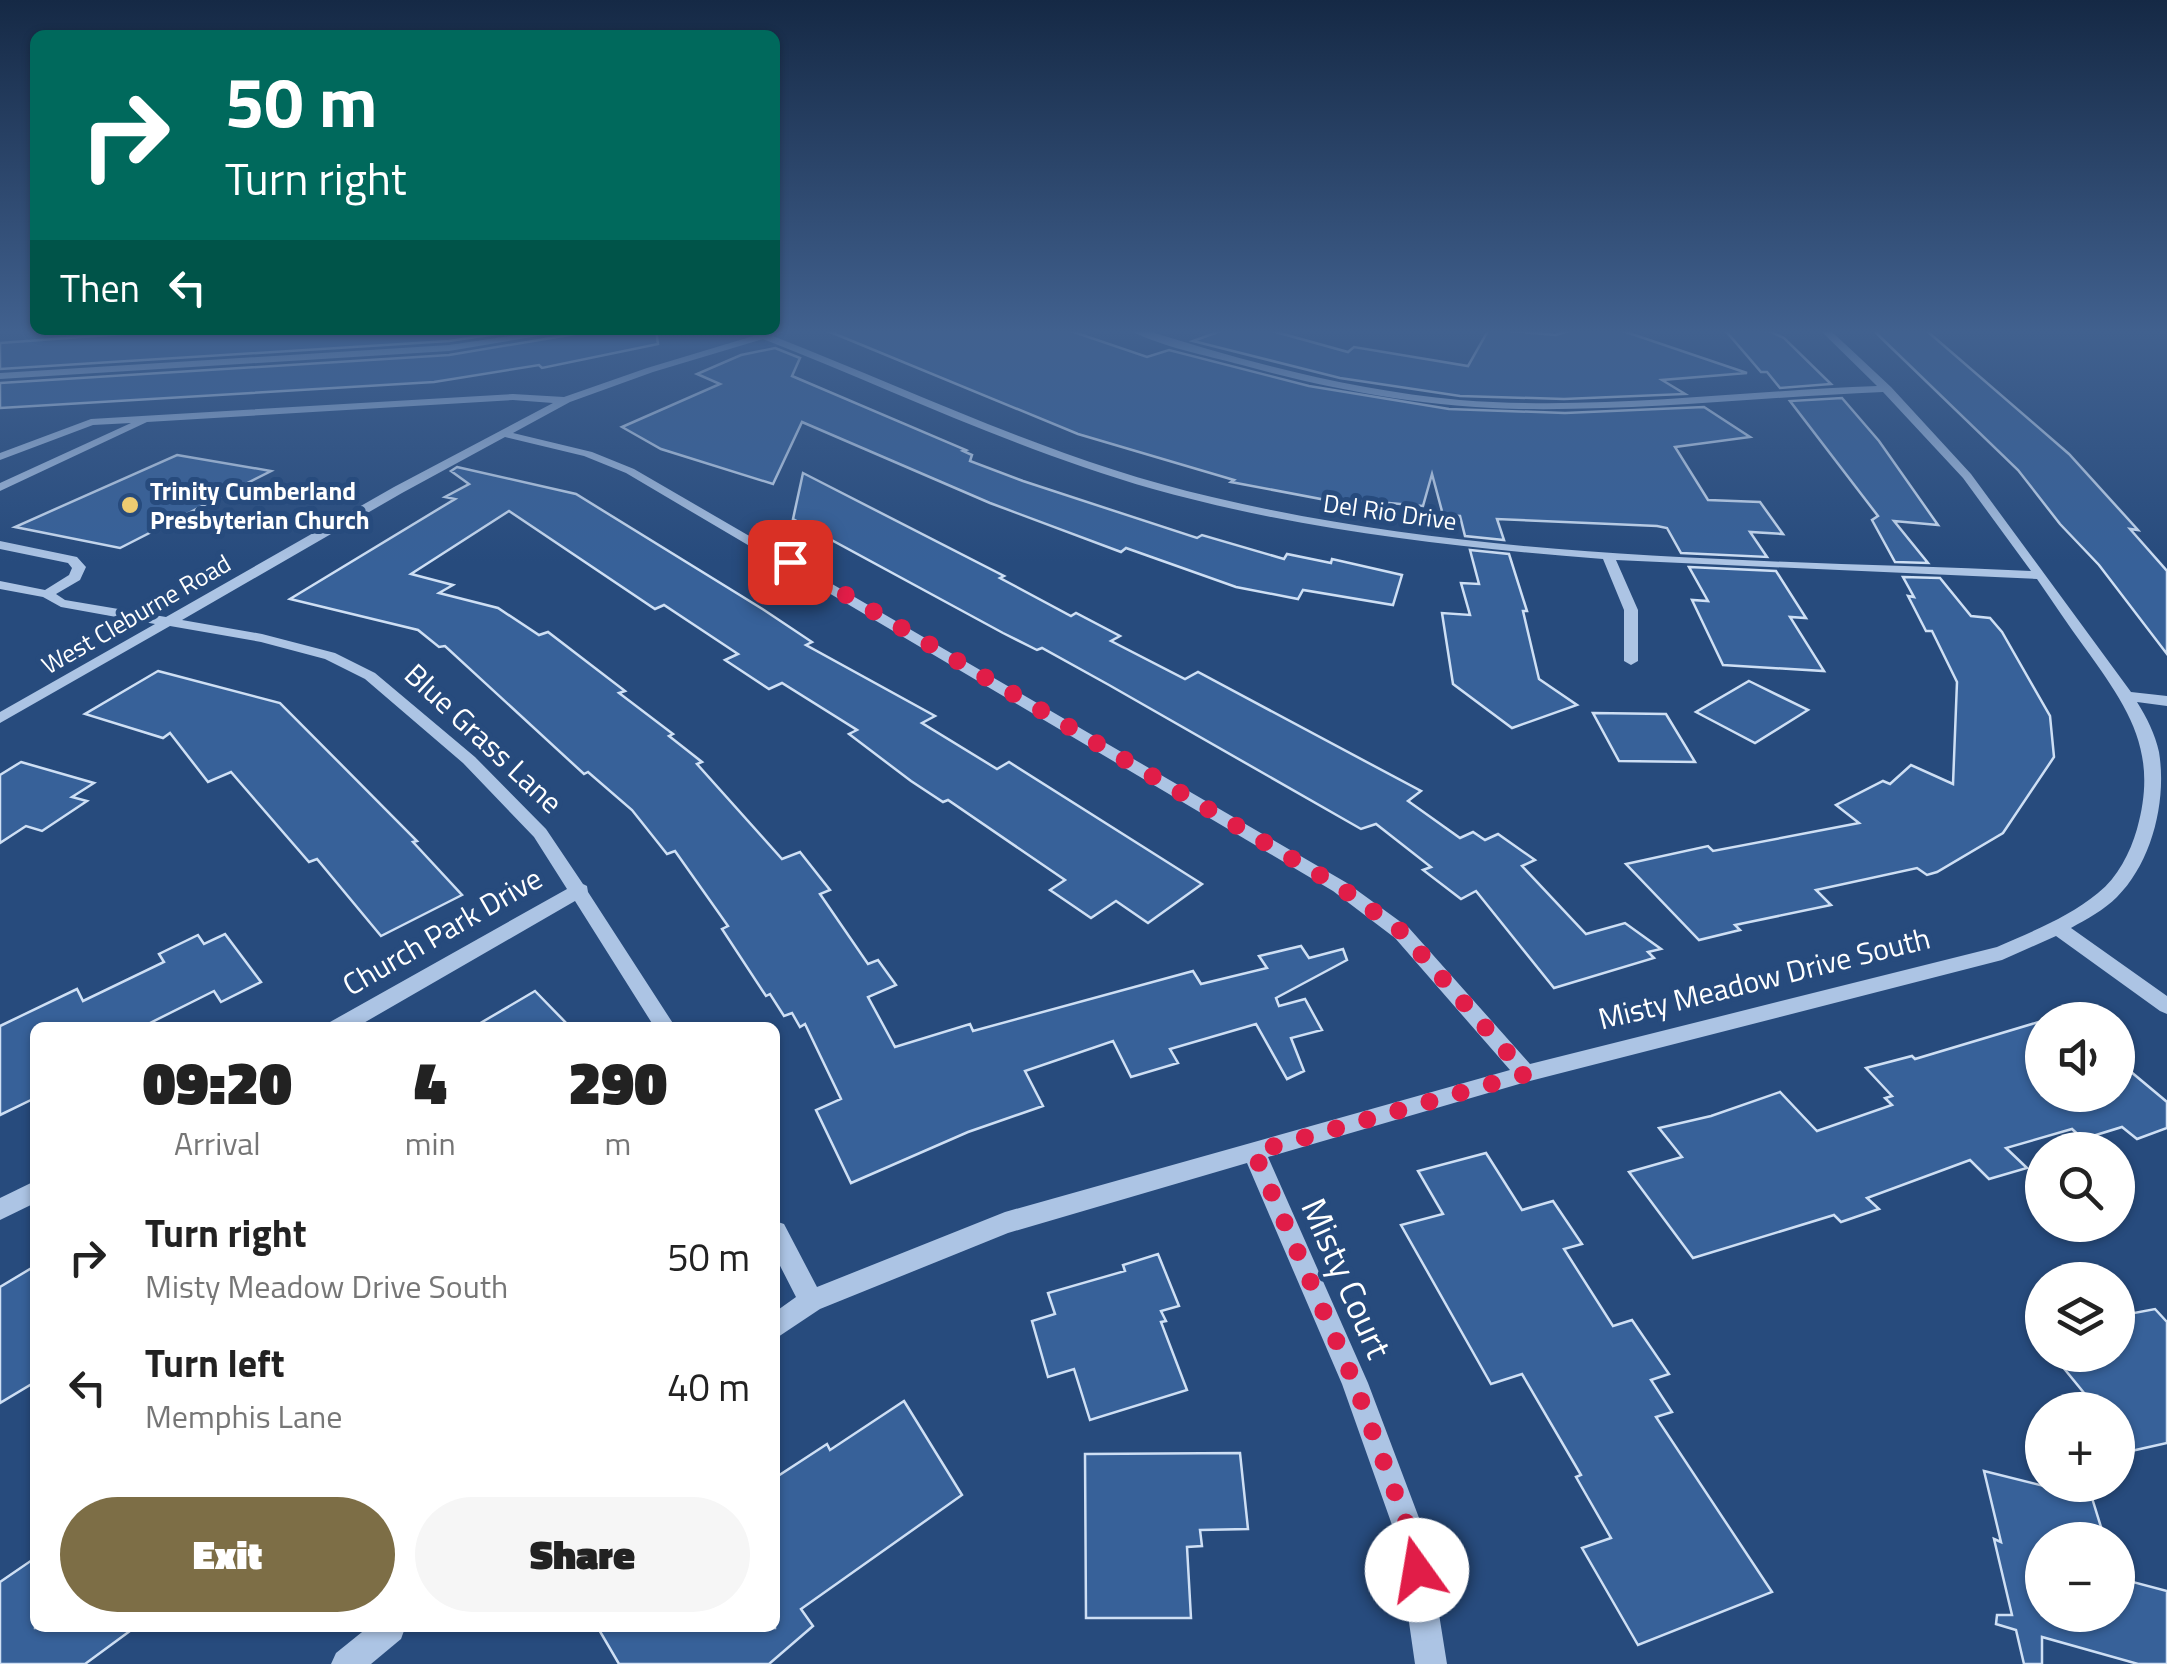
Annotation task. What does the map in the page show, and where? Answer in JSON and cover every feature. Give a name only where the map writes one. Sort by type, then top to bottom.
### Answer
[{"type":"street","points":[[0,457],[91,422],[347,407]]},
{"type":"street","name":"West Cleburne Road","points":[[0,718],[553,407]]},
{"type":"street","name":"Del Rio Drive","points":[[941,407],[1148,484],[1210,501],[1404,538],[1607,554],[2041,575]]},
{"type":"street","name":"Misty Meadow Drive South","points":[[780,1324],[811,1301],[1006,1223],[1526,1074],[2002,953],[2057,927],[2114,890],[2137,849],[2152,806],[2154,768],[2146,733],[2041,575],[1966,476],[1902,407]]},
{"type":"street","points":[[0,487],[152,418]]},
{"type":"street","points":[[500,433],[588,454],[630,471],[1340,887],[1402,932],[1526,1074]]},
{"type":"street","points":[[0,545],[72,560],[79,567],[75,576],[47,594]]},
{"type":"street","points":[[1607,554],[1632,610],[1631,660]]},
{"type":"street","name":"Blue Grass Lane","points":[[0,585],[47,594],[61,603],[279,642],[330,656],[370,676],[469,760],[540,833],[662,1022]]},
{"type":"street","points":[[2124,696],[2167,702]]},
{"type":"street","name":"Church Park Drive","points":[[348,1022],[580,890]]},
{"type":"street","points":[[2057,927],[2167,1006]]},
{"type":"street","name":"Misty Court","points":[[1254,1152],[1355,1384],[1412,1539],[1431,1664]]},
{"type":"street","points":[[0,1210],[30,1193]]},
{"type":"street","points":[[780,1242],[811,1301]]},
{"type":"street","points":[[346,1664],[385,1632]]},
{"type":"building","points":[[668,407],[864,407],[966,450],[963,451],[972,455],[970,461],[1197,538],[1202,535],[1284,559],[1287,554],[1331,563],[1332,559],[1402,575],[1393,605],[1303,590],[1298,599],[1236,587],[1126,548],[1121,552],[990,503],[802,422],[773,484],[661,449],[622,427]]},
{"type":"building","points":[[1012,407],[1435,407],[1565,413],[1704,407],[1750,437],[1675,447],[1708,500],[1760,502],[1783,534],[1750,532],[1767,557],[1681,553],[1667,528],[1657,526],[1497,519],[1504,540],[1465,536],[1460,516],[1443,515],[1432,474],[1423,506],[1344,499],[1342,503],[1231,482],[1234,480],[1078,434]]},
{"type":"building","points":[[1794,407],[1849,407],[1879,441],[1938,525],[1894,521],[1928,563],[1895,562],[1872,520],[1878,516]]},
{"type":"building","points":[[1952,407],[2014,407],[2069,454],[2138,530],[2130,529],[2167,571],[2167,654],[2099,565],[2060,524],[2018,470]]},
{"type":"building","name":"Trinity Cumberland Presbyterian Church","points":[[177,455],[271,471],[120,548],[15,527]]},
{"type":"building","points":[[457,467],[576,494],[812,642],[806,645],[935,716],[922,723],[997,769],[1009,762],[1202,884],[1148,923],[1116,901],[1091,918],[1050,890],[1065,880],[948,800],[943,802],[911,781],[849,734],[857,730],[782,683],[769,689],[725,660],[738,654],[664,605],[655,609],[509,511],[411,574],[453,585],[439,593],[498,608],[539,635],[548,632],[625,691],[619,693],[702,762],[697,764],[782,859],[800,852],[830,890],[820,894],[868,964],[878,960],[896,985],[868,997],[895,1047],[970,1024],[973,1031],[1193,971],[1201,984],[1267,968],[1259,956],[1301,946],[1309,958],[1343,949],[1347,960],[1276,998],[1279,1006],[1305,999],[1322,1030],[1291,1038],[1304,1071],[1287,1079],[1256,1024],[1170,1049],[1178,1063],[1131,1077],[1113,1041],[1025,1071],[1043,1106],[968,1132],[851,1183],[816,1110],[841,1099],[805,1024],[800,1027],[792,1013],[784,1016],[770,994],[766,996],[722,929],[728,926],[675,851],[667,854],[632,810],[588,772],[584,774],[445,646],[439,647],[418,630],[290,599],[455,499],[445,497],[469,484],[451,471]]},
{"type":"building","points":[[803,473],[1004,576],[1000,578],[1071,616],[1076,613],[1120,636],[1111,641],[1185,679],[1198,672],[1421,791],[1408,801],[1460,838],[1473,832],[1485,840],[1498,834],[1535,860],[1522,866],[1586,934],[1625,923],[1661,949],[1648,952],[1654,958],[1554,988],[1476,891],[1461,899],[1423,870],[1431,867],[1376,824],[1361,829],[1042,648],[1037,650],[1003,633],[793,519]]},
{"type":"building","points":[[1470,550],[1509,554],[1527,611],[1523,611],[1539,679],[1577,705],[1512,728],[1453,684],[1442,613],[1470,615],[1461,583],[1479,584]]},
{"type":"building","points":[[1689,567],[1776,571],[1806,618],[1790,617],[1824,671],[1723,665],[1692,600],[1708,601]]},
{"type":"building","points":[[1903,577],[1940,578],[1971,616],[1990,618],[2002,632],[2050,716],[2054,757],[2003,833],[1937,872],[1927,875],[1917,868],[1816,890],[1831,905],[1735,925],[1740,930],[1699,940],[1626,864],[1708,846],[1713,851],[1859,823],[1836,805],[1883,781],[1890,784],[1911,765],[1953,784],[1957,682],[1932,631],[1926,631],[1908,596],[1914,597]]},
{"type":"building","points":[[158,671],[280,703],[417,841],[413,842],[462,895],[381,936],[317,859],[309,862],[231,772],[208,782],[170,733],[163,738],[85,714]]},
{"type":"building","points":[[1749,681],[1808,710],[1755,743],[1696,712]]},
{"type":"building","points":[[1593,713],[1666,714],[1695,762],[1619,761]]},
{"type":"building","points":[[21,762],[94,783],[72,797],[87,801],[42,831],[26,826],[0,843],[0,775]]},
{"type":"building","points":[[225,934],[261,982],[221,1002],[214,991],[152,1022],[30,1022],[30,1100],[0,1115],[0,1026],[77,989],[83,1001],[164,962],[159,954],[198,935],[204,944]]},
{"type":"building","points":[[535,991],[565,1022],[482,1022]]},
{"type":"building","points":[[2025,1026],[2025,1112],[2135,1112],[2135,1075],[2167,1102],[2167,1128],[2137,1139],[2135,1132],[2122,1127],[2106,1132],[2025,1132],[2025,1143],[2006,1148],[2025,1169],[1989,1179],[1970,1160],[1867,1198],[1879,1209],[1841,1222],[1834,1215],[1693,1258],[1629,1172],[1682,1157],[1659,1128],[1711,1116],[1780,1092],[1817,1131],[1892,1105],[1885,1098],[1892,1096],[1866,1068],[1912,1056],[1915,1059]]},
{"type":"building","points":[[1486,1153],[1522,1210],[1553,1201],[1582,1244],[1564,1249],[1613,1326],[1632,1320],[1669,1374],[1651,1380],[1672,1412],[1656,1417],[1772,1592],[1638,1645],[1582,1548],[1611,1538],[1576,1477],[1581,1475],[1522,1374],[1491,1384],[1401,1225],[1443,1214],[1418,1171]]},
{"type":"building","points":[[1158,1254],[1179,1306],[1161,1311],[1166,1321],[1161,1322],[1187,1390],[1090,1420],[1074,1369],[1048,1377],[1032,1321],[1055,1314],[1048,1293],[1125,1271],[1123,1265]]},
{"type":"building","points":[[30,1269],[30,1385],[0,1403],[0,1287]]},
{"type":"building","points":[[2155,1309],[2167,1322],[2167,1443],[2135,1450],[2135,1392],[2083,1392],[2067,1372],[2135,1372],[2135,1313]]},
{"type":"building","points":[[904,1401],[962,1495],[801,1609],[813,1626],[769,1664],[619,1664],[600,1632],[780,1632],[780,1475],[827,1444],[830,1450]]},
{"type":"building","points":[[1240,1453],[1248,1529],[1200,1530],[1202,1546],[1187,1547],[1191,1618],[1086,1618],[1085,1454]]},
{"type":"building","points":[[1984,1471],[2025,1481],[2025,1502],[2093,1502],[2099,1522],[2025,1522],[2025,1632],[2135,1632],[2135,1583],[2167,1591],[2167,1664],[2138,1664],[2042,1637],[2042,1664],[2024,1664],[2016,1630],[1996,1624],[1997,1615],[2012,1615],[1994,1539],[2001,1542]]},
{"type":"building","points":[[30,1561],[30,1632],[129,1632],[85,1664],[0,1664],[0,1582]]},
{"type":"place","name":"Trinity Cumberland Presbyterian Church","points":[[130,505]]},
{"type":"route","points":[[790,562],[1340,887],[1402,932],[1526,1074],[1254,1152],[1355,1384],[1412,1539],[1417,1570]]}]
